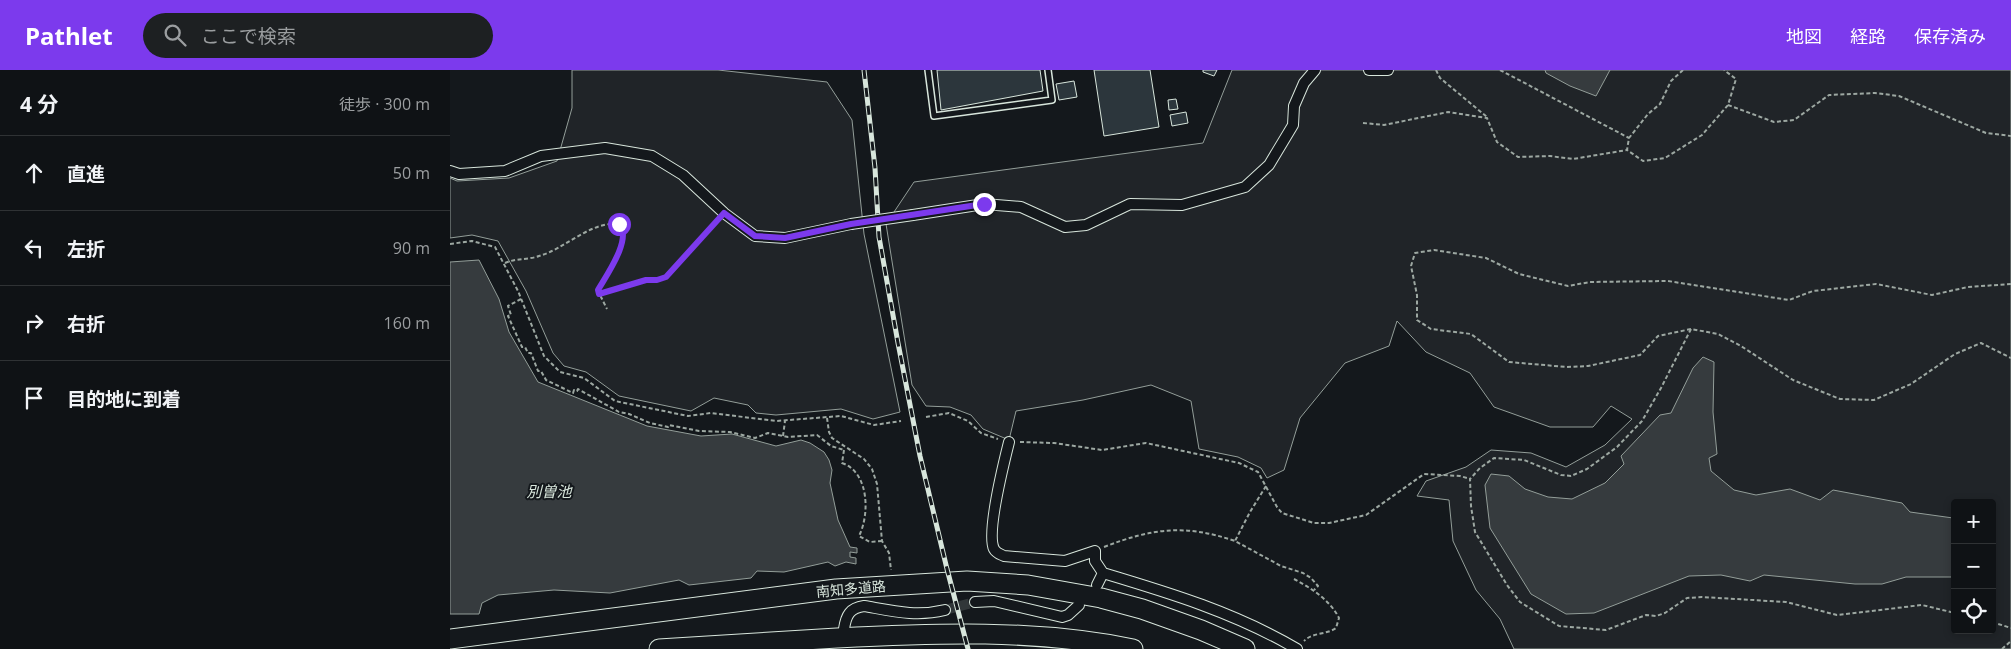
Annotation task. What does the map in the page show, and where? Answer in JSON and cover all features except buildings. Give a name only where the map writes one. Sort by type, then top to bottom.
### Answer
[{"type":"highway","name":"南知多道路","points":[[450,639],[836,589],[966,581],[1028,585],[1101,598],[1142,609],[1245,649]]},
{"type":"highway","points":[[659,649],[893,635],[978,633],[1072,639],[1133,649]]},
{"type":"street","points":[[450,170],[459,174],[505,171],[541,156],[606,148],[652,156],[683,175],[724,213],[755,236],[785,238],[851,224],[984,204],[1021,207],[1065,226],[1086,225],[1130,204],[1182,205],[1244,187],[1269,165],[1293,125],[1294,106],[1304,83],[1315,70]]},
{"type":"street","points":[[1370,70],[1388,70]]},
{"type":"street","points":[[1009,442],[999,477],[996,502],[992,539],[997,553],[1004,556],[1065,561],[1094,551],[1095,560],[1103,573],[1162,590],[1212,608],[1299,646]]},
{"type":"street","points":[[1097,585],[1103,573]]},
{"type":"street","points":[[975,602],[994,600],[1062,616],[1068,615],[1079,605]]},
{"type":"street","points":[[844,629],[849,612],[856,607],[864,606],[912,615],[930,614],[945,610]]},
{"type":"lane","points":[[928,70],[934,116],[1052,100],[1048,70]]},
{"type":"path","points":[[1436,70],[1440,78],[1487,118],[1497,142],[1518,157],[1550,156],[1574,159],[1627,150],[1643,161],[1665,158],[1702,136],[1728,105],[1736,79],[1724,70]]},
{"type":"path","points":[[1500,70],[1628,138]]},
{"type":"path","points":[[1627,150],[1628,138],[1648,114],[1660,104],[1671,81],[1683,70]]},
{"type":"path","points":[[1728,105],[1774,122],[1794,120],[1828,95],[1875,93],[1899,96],[1986,133],[2011,136]]},
{"type":"path","points":[[1364,123],[1384,126],[1448,112],[1487,118]]},
{"type":"path","points":[[599,294],[646,280],[657,280],[666,277],[724,213]]},
{"type":"path","points":[[504,264],[511,260],[540,256],[600,226],[619,224],[624,234],[622,243],[598,290],[607,309]]},
{"type":"path","points":[[450,244],[472,241],[495,247],[521,299],[544,356],[560,372],[584,378],[615,401],[688,416],[711,413],[776,421],[841,416],[874,425],[901,422]]},
{"type":"path","points":[[2011,284],[1968,288],[1932,295],[1876,284],[1813,291],[1789,300],[1668,281],[1590,282],[1568,286],[1519,274],[1486,258],[1434,250],[1415,253],[1411,266],[1416,295],[1417,320],[1431,329],[1471,334],[1510,362],[1567,367],[1588,366],[1640,355],[1658,336],[1690,329],[1718,334],[1741,346],[1793,380],[1840,399],[1874,400],[1911,384],[1955,354],[1981,343],[2011,358]]},
{"type":"path","points":[[521,299],[508,306],[511,315],[508,316],[522,346],[525,347],[528,353],[531,353],[538,371],[541,371],[546,380],[572,393],[578,389],[612,409],[650,423],[700,431],[730,432],[755,438],[768,433],[788,438],[817,435],[831,446],[844,450]]},
{"type":"path","points":[[1690,329],[1661,388],[1642,421],[1617,447],[1587,469],[1571,476],[1561,475],[1524,460],[1494,458],[1480,468],[1470,479],[1471,506],[1475,532],[1507,585],[1520,602],[1559,626],[1606,630],[1646,615],[1656,616],[1665,613],[1686,598],[1702,597],[1786,602],[1836,615],[1922,605],[1951,612]]},
{"type":"path","points":[[926,417],[949,413],[968,421],[981,434],[1009,442],[1054,443],[1102,450],[1146,443],[1239,463],[1258,472],[1282,513],[1314,523],[1329,523],[1366,515],[1424,474],[1460,476],[1470,479]]},
{"type":"path","points":[[827,417],[829,432],[832,438],[864,459],[872,469],[877,484],[882,541],[891,558],[892,573]]},
{"type":"path","points":[[783,436],[785,420]]},
{"type":"path","points":[[845,447],[842,463],[857,473],[864,498],[865,520],[859,536],[870,542],[882,541]]},
{"type":"path","points":[[1235,542],[1266,486]]},
{"type":"path","points":[[1094,551],[1140,536],[1181,529],[1206,532],[1235,542],[1282,566],[1311,578],[1318,586],[1314,590]]},
{"type":"path","points":[[1294,579],[1314,590],[1336,611],[1339,622],[1331,632],[1312,635],[1299,646]]},
{"type":"path","points":[[1996,623],[2011,628]]},
{"type":"path","points":[[2002,649],[2011,641]]},
{"type":"shaded area","points":[[572,70],[718,70],[827,82],[852,120],[864,234],[900,412],[873,419],[841,409],[776,415],[756,413],[748,405],[714,398],[691,411],[619,396],[586,372],[564,366],[553,353],[526,291],[498,241],[472,235],[450,238],[450,178],[457,181],[509,178],[557,161],[572,108]]},
{"type":"shaded area","points":[[1232,70],[2011,70],[2011,649],[1514,649],[1500,619],[1476,590],[1453,541],[1449,500],[1417,496],[1426,481],[1466,467],[1491,450],[1531,453],[1566,467],[1605,445],[1632,419],[1611,406],[1593,427],[1550,427],[1494,407],[1470,373],[1426,352],[1397,321],[1389,346],[1345,363],[1300,418],[1284,470],[1267,478],[1261,468],[1238,457],[1199,449],[1191,401],[1151,385],[1083,400],[1016,411],[1009,440],[983,429],[971,415],[950,407],[926,406],[912,385],[886,224],[914,182],[1203,143]]},
{"type":"water","points":[[1545,70],[1610,70],[1596,96],[1570,86],[1546,73]]},
{"type":"water","name":"別曽池","points":[[479,260],[499,299],[509,332],[538,382],[647,426],[701,436],[732,434],[776,446],[801,440],[810,443],[824,452],[832,470],[830,483],[838,520],[850,547],[857,548],[857,553],[850,552],[850,557],[856,558],[856,564],[846,562],[835,566],[828,562],[784,572],[757,571],[751,578],[689,585],[679,580],[610,593],[554,590],[498,595],[482,603],[479,614],[450,614],[450,262]]},
{"type":"water","points":[[1703,357],[1714,362],[1713,412],[1717,454],[1709,458],[1711,471],[1734,490],[1756,495],[1790,489],[1820,500],[1833,490],[1902,503],[1910,512],[1951,518],[1951,577],[1906,577],[1882,584],[1855,584],[1764,575],[1750,581],[1721,575],[1689,576],[1594,613],[1566,614],[1531,594],[1490,528],[1485,485],[1491,474],[1509,476],[1525,489],[1548,497],[1572,499],[1605,483],[1624,464],[1621,456],[1660,415],[1671,413],[1693,368]]},
{"type":"tunnel","points":[[945,610],[975,602]]},
{"type":"railway","points":[[864,70],[875,168],[879,237],[898,343],[920,456],[968,649]]},
{"type":"route","points":[[619,224],[624,234],[622,243],[609,272],[598,290],[599,294],[646,280],[657,280],[666,277],[724,213],[755,236],[785,238],[851,224],[984,204]]}]
